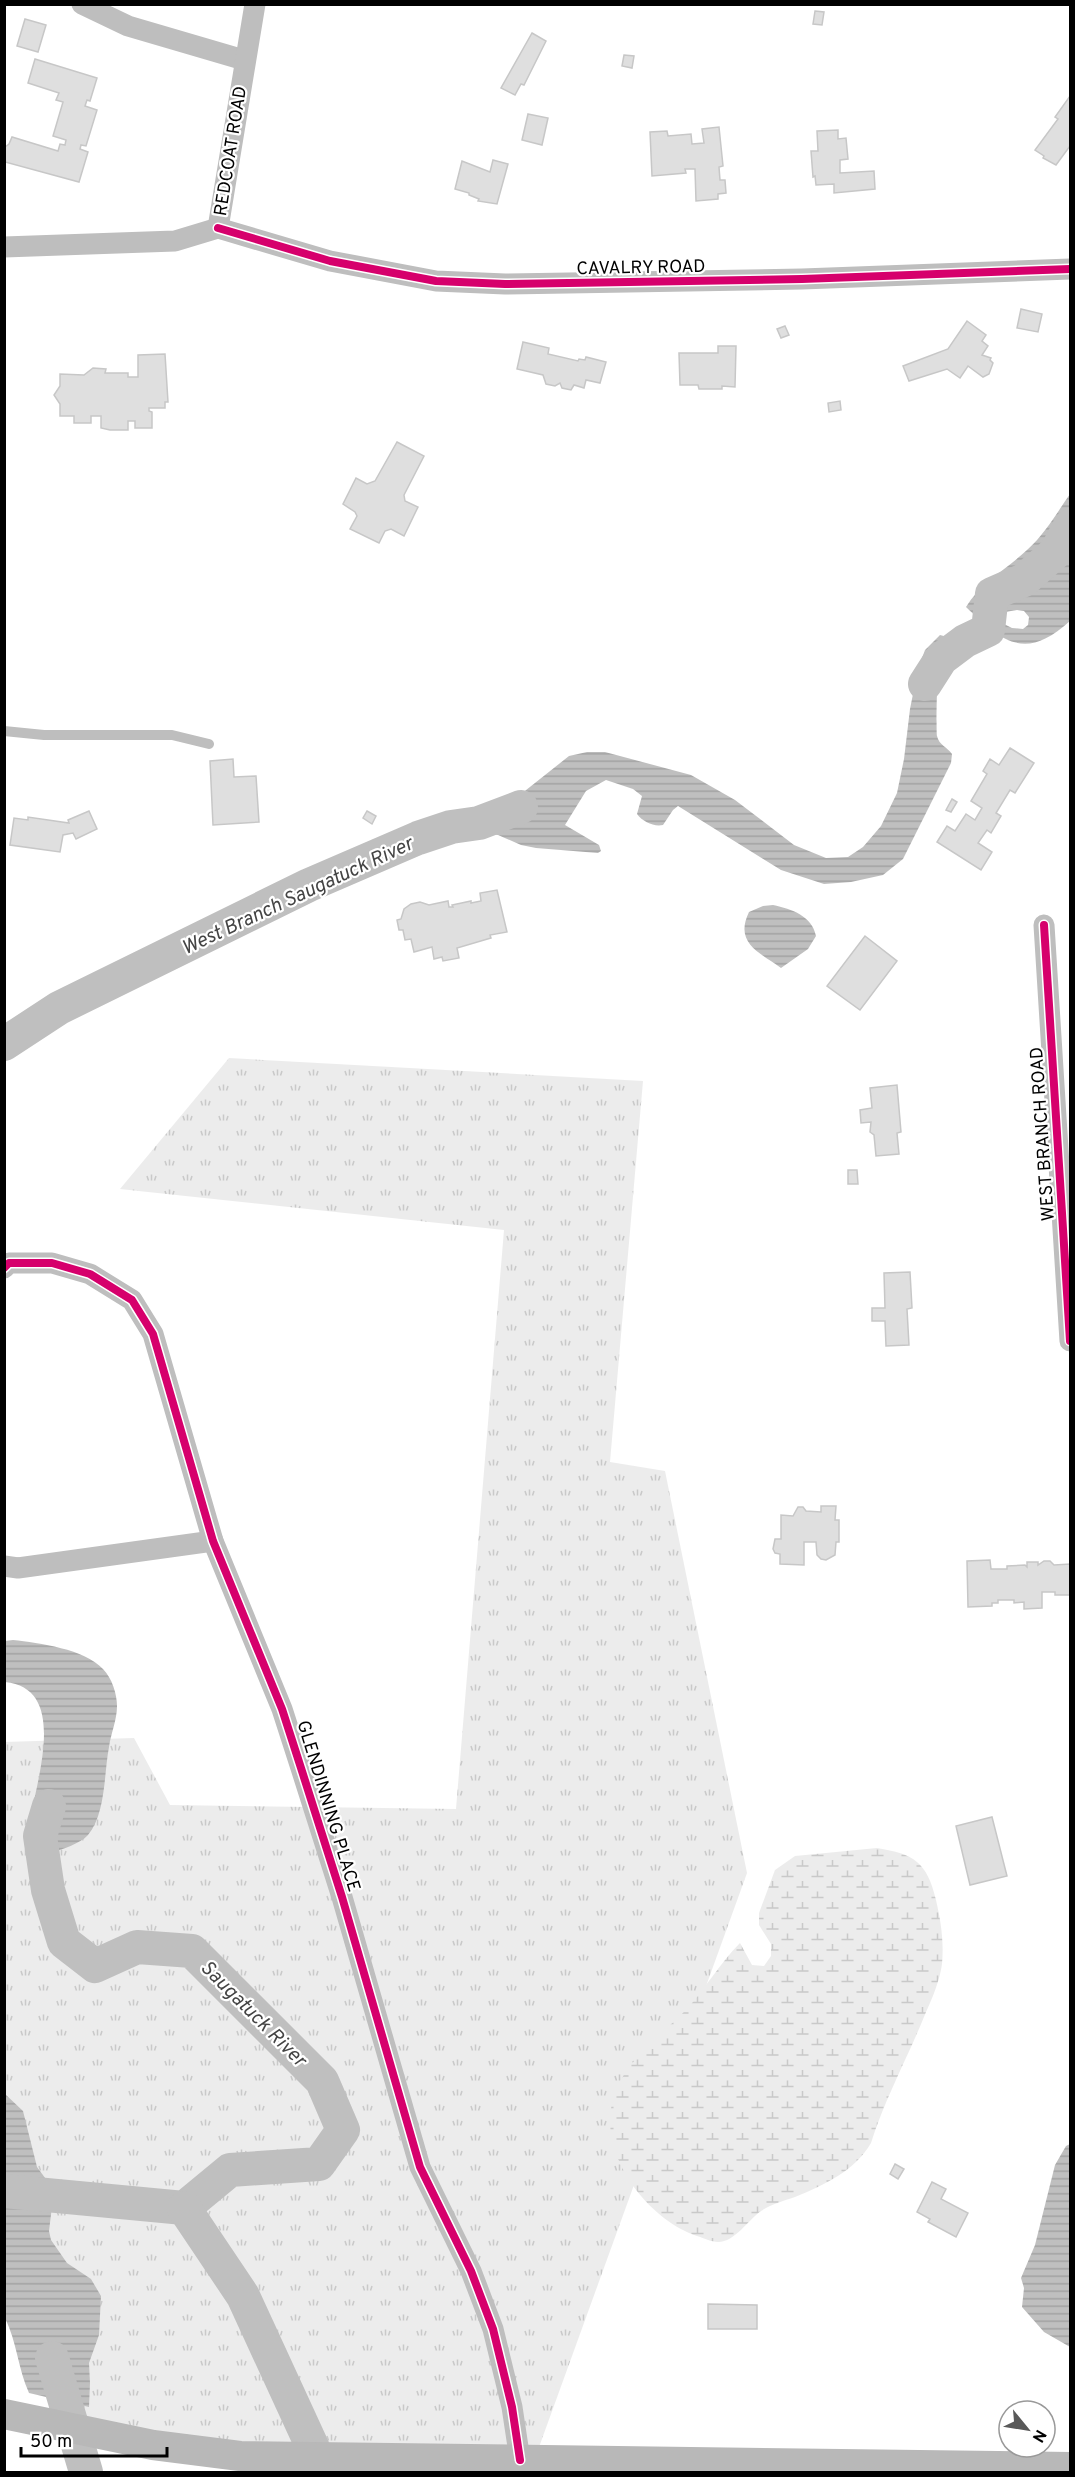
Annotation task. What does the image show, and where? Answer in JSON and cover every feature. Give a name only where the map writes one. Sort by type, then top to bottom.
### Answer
[{"type":"main road","points":[[4,2414],[130,2440],[215,2454],[262,2457],[1071,2466]]},
{"type":"street","points":[[82,4],[128,26],[244,60]]},
{"type":"street","name":"REDCOAT ROAD","points":[[4,247],[175,241],[218,228],[255,4]]},
{"type":"street","name":"CAVALRY ROAD","points":[[218,228],[330,261],[436,280],[505,284],[802,279],[1071,269]]},
{"type":"street","name":"WEST BRANCH ROAD","points":[[1044,925],[1071,1341]]},
{"type":"street","name":"GLENDINNING PLACE","points":[[6,1265],[52,1263],[90,1274],[132,1300],[153,1334],[213,1541],[286,1719],[342,1898],[420,2167],[485,2304],[512,2407],[520,2460]]},
{"type":"street","points":[[4,1566],[18,1568],[213,1541]]},
{"type":"lane","points":[[4,731],[44,735],[172,735],[209,744]]},
{"type":"green space","points":[[229,1058],[643,1081],[610,1462],[665,1471],[747,1873],[530,2472],[68,2435],[48,2395],[5,2160],[4,1742],[134,1738],[170,1805],[456,1809],[504,1230],[120,1189]]},
{"type":"green space","points":[[877,1848],[901,1853],[923,1868],[936,1900],[943,1956],[934,1994],[871,2143],[856,2162],[838,2176],[765,2209],[736,2235],[724,2241],[710,2241],[677,2227],[641,2196],[627,2176],[617,2155],[611,2132],[611,2110],[623,2076],[657,2037],[686,2010],[740,1943],[752,1965],[764,1966],[771,1956],[771,1944],[759,1925],[759,1913],[775,1870],[795,1856]]},
{"type":"shaded area","points":[[1070,494],[1070,621],[1040,641],[1028,644],[1004,638],[979,620],[966,607],[986,583],[1019,557],[1045,531]],"holes":[[[1024,611],[1029,617],[1028,625],[1023,629],[1012,628],[1002,623],[1001,619],[1005,612]]]},
{"type":"shaded area","points":[[940,635],[951,638],[955,645],[955,653],[945,662],[939,672],[937,686],[937,736],[939,742],[952,754],[951,763],[903,859],[883,875],[851,882],[824,884],[781,870],[678,806],[663,825],[652,825],[645,822],[637,814],[642,796],[633,789],[606,780],[586,791],[565,825],[599,845],[601,851],[598,853],[536,848],[521,845],[498,835],[478,833],[479,810],[511,802],[569,756],[587,752],[605,752],[691,775],[735,800],[794,845],[826,858],[848,857],[863,847],[881,826],[897,793],[918,669],[925,650]]},
{"type":"shaded area","points":[[773,905],[794,911],[806,918],[816,936],[808,949],[781,968],[751,946],[745,932],[749,912],[763,906]]},
{"type":"shaded area","points":[[13,1640],[61,1648],[85,1656],[103,1669],[111,1681],[116,1696],[116,1716],[107,1757],[101,1805],[94,1826],[85,1838],[51,1853],[38,1849],[27,1840],[40,1773],[44,1723],[38,1703],[26,1689],[5,1682],[5,1641]]},
{"type":"shaded area","points":[[4,2093],[23,2111],[37,2167],[54,2190],[49,2231],[51,2240],[67,2263],[91,2279],[101,2296],[99,2335],[89,2363],[89,2407],[29,2393],[5,2318]]},
{"type":"shaded area","points":[[1070,2144],[1070,2347],[1044,2332],[1022,2307],[1024,2288],[1021,2278],[1035,2245],[1055,2165],[1066,2146]]},
{"type":"building","points":[[815,11],[824,12],[822,25],[813,24]]},
{"type":"building","points":[[25,19],[46,25],[38,52],[17,46]]},
{"type":"building","points":[[532,33],[546,41],[524,85],[521,84],[515,95],[501,88]]},
{"type":"building","points":[[624,55],[634,56],[632,68],[622,66]]},
{"type":"building","points":[[35,59],[97,78],[90,101],[87,100],[85,106],[97,110],[86,146],[81,145],[80,149],[88,152],[79,182],[5,162],[5,147],[12,137],[58,151],[60,144],[65,145],[66,140],[53,136],[63,102],[56,100],[59,93],[28,83]]},
{"type":"building","points":[[1070,96],[1070,146],[1056,165],[1043,158],[1044,156],[1035,150],[1058,119],[1055,117]]},
{"type":"building","points":[[528,114],[548,118],[542,145],[522,140]]},
{"type":"building","points":[[719,127],[723,166],[719,167],[720,180],[725,180],[726,193],[718,194],[718,199],[696,201],[695,169],[685,169],[686,173],[652,176],[650,132],[667,131],[668,136],[691,134],[692,144],[704,143],[702,129]]},
{"type":"building","points":[[838,130],[838,139],[846,138],[848,159],[840,160],[840,173],[874,171],[875,189],[834,193],[834,184],[816,185],[815,176],[813,177],[811,151],[818,151],[817,131]]},
{"type":"building","points":[[493,160],[508,164],[497,204],[478,201],[479,199],[469,193],[455,189],[462,161],[490,172]]},
{"type":"building","points":[[1021,309],[1042,314],[1038,332],[1017,328]]},
{"type":"building","points":[[967,321],[986,335],[982,341],[988,346],[982,355],[991,358],[993,363],[989,374],[983,377],[968,366],[960,378],[947,369],[909,381],[903,366],[948,349]]},
{"type":"building","points":[[785,326],[789,335],[781,338],[777,329]]},
{"type":"building","points":[[523,342],[549,348],[548,354],[578,361],[579,359],[585,360],[586,357],[606,362],[600,383],[586,380],[584,388],[574,385],[571,390],[562,388],[560,383],[555,386],[546,384],[543,375],[517,369]]},
{"type":"building","points":[[718,346],[736,346],[735,387],[699,389],[698,385],[680,385],[679,353],[718,353]]},
{"type":"building","points":[[165,354],[168,402],[165,402],[165,408],[149,408],[152,412],[152,428],[135,428],[135,421],[128,421],[128,430],[110,430],[101,428],[101,416],[91,416],[91,423],[74,423],[74,416],[60,416],[60,404],[54,395],[60,386],[60,374],[84,375],[93,368],[106,369],[105,373],[128,373],[128,377],[138,377],[138,355]]},
{"type":"building","points":[[840,401],[841,410],[829,412],[828,403]]},
{"type":"building","points":[[397,442],[424,456],[404,495],[405,501],[418,507],[404,536],[391,529],[385,531],[379,543],[350,529],[357,516],[343,504],[356,478],[367,484],[375,481]]},
{"type":"building","points":[[1010,748],[1034,763],[1015,793],[1010,790],[996,813],[1001,816],[991,833],[987,830],[978,843],[992,852],[981,870],[937,842],[947,826],[955,831],[966,814],[975,820],[982,808],[971,801],[987,774],[983,771],[990,759],[999,765]]},
{"type":"building","points":[[233,759],[234,777],[256,776],[259,822],[213,825],[210,761]]},
{"type":"building","points":[[952,799],[957,802],[951,812],[946,810]]},
{"type":"building","points":[[89,811],[97,829],[76,839],[73,833],[63,835],[60,852],[10,845],[14,818],[28,820],[28,817],[69,823],[68,820]]},
{"type":"building","points":[[367,811],[376,816],[372,824],[363,818]]},
{"type":"building","points":[[497,890],[507,932],[490,935],[491,938],[457,948],[459,958],[443,961],[442,957],[434,959],[432,947],[414,952],[411,939],[405,940],[403,930],[399,930],[397,920],[401,919],[404,909],[411,904],[420,902],[429,905],[448,901],[449,907],[453,907],[452,905],[481,901],[480,893]]},
{"type":"building","points":[[865,936],[897,961],[860,1010],[827,986]]},
{"type":"building","points":[[897,1085],[901,1132],[897,1133],[899,1154],[876,1156],[874,1135],[870,1132],[871,1122],[861,1123],[860,1110],[872,1108],[870,1088]]},
{"type":"building","points":[[848,1170],[857,1170],[858,1184],[848,1184]]},
{"type":"building","points":[[910,1272],[912,1308],[907,1309],[909,1345],[886,1346],[885,1321],[872,1321],[872,1308],[885,1308],[884,1273]]},
{"type":"building","points":[[821,1506],[836,1506],[835,1520],[839,1520],[839,1542],[836,1542],[835,1555],[826,1560],[821,1559],[817,1555],[816,1542],[804,1542],[804,1565],[780,1564],[780,1554],[775,1553],[773,1549],[775,1539],[781,1539],[781,1515],[793,1516],[798,1507],[803,1507],[806,1511],[821,1512]]},
{"type":"building","points":[[990,1560],[991,1569],[1007,1569],[1007,1566],[1025,1565],[1027,1567],[1027,1562],[1038,1562],[1038,1565],[1044,1561],[1050,1561],[1054,1565],[1070,1564],[1070,1595],[1042,1592],[1042,1608],[1024,1609],[1024,1602],[1014,1603],[1014,1600],[998,1600],[998,1603],[992,1603],[992,1606],[968,1607],[967,1561]]},
{"type":"building","points":[[992,1817],[1007,1876],[970,1885],[956,1826]]},
{"type":"building","points":[[895,2164],[904,2169],[898,2179],[890,2174]]},
{"type":"building","points":[[932,2182],[946,2189],[941,2199],[968,2213],[956,2237],[928,2222],[930,2219],[917,2212]]},
{"type":"building","points":[[708,2304],[757,2305],[757,2329],[708,2329]]},
{"type":"waterway","name":"West Branch Saugatuck River","points":[[925,684],[941,659],[965,641],[988,630],[992,594],[1024,580],[1056,552],[1070,526]]},
{"type":"waterway","name":"West Branch Saugatuck River","points":[[4,1044],[59,1008],[309,885],[418,838],[451,827],[479,823],[521,807]]},
{"type":"waterway","name":"Saugatuck River","points":[[4,2191],[184,2208],[230,2170],[319,2164],[343,2130],[322,2081],[192,1951],[137,1947],[95,1966],[64,1942],[48,1890],[40,1836],[49,1806]]},
{"type":"waterway","name":"Saugatuck River","points":[[184,2208],[243,2296],[324,2472]]},
{"type":"waterway","points":[[52,2358],[86,2472]]},
{"type":"cycle path","points":[[218,228],[330,261],[436,281],[505,284],[802,279],[1070,269]]},
{"type":"cycle path","points":[[1044,925],[1070,1341]]},
{"type":"cycle path","points":[[4,1268],[9,1263],[52,1263],[90,1274],[132,1300],[153,1334],[213,1541],[282,1709],[301,1768],[342,1897],[420,2167],[471,2271],[493,2329],[512,2407],[520,2460]]}]
